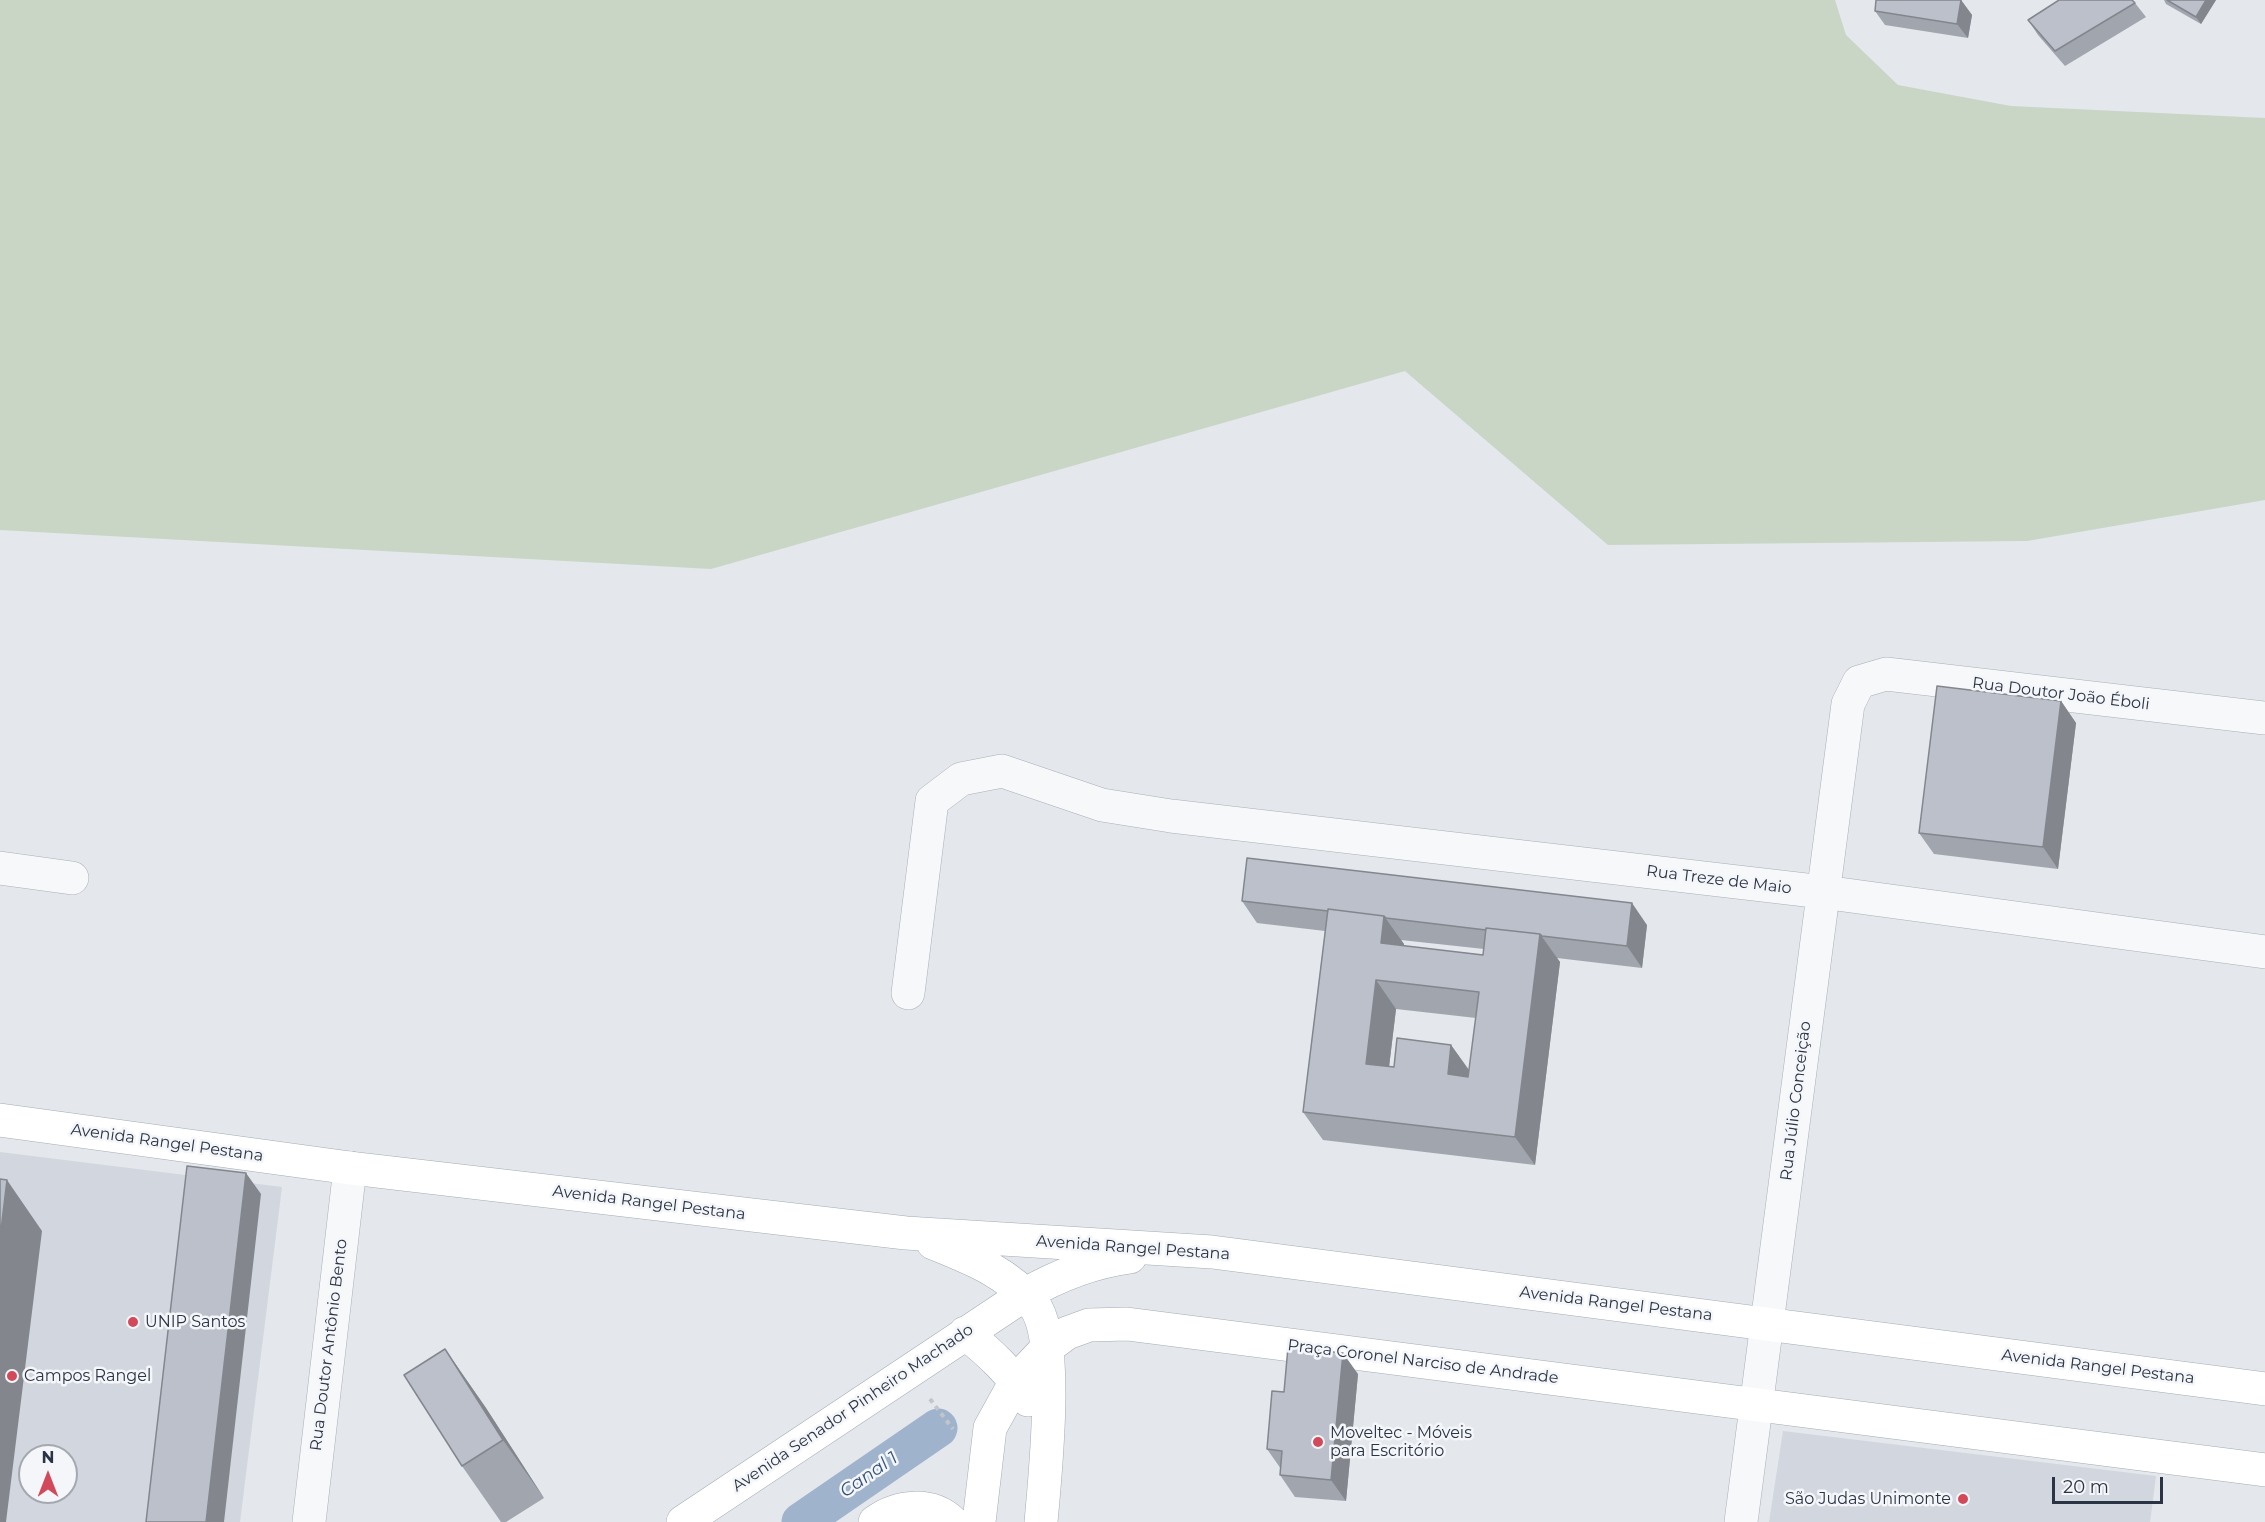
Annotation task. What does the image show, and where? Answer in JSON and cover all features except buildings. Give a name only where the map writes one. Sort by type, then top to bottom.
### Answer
[{"type":"main road","name":"Avenida Rangel Pestana","points":[[0,1120],[350,1168],[906,1233],[1212,1252],[2265,1389]]},
{"type":"main road","points":[[906,1233],[981,1263],[1008,1279],[1034,1305],[1040,1315],[1048,1347],[1048,1448],[1041,1522]]},
{"type":"main road","name":"Avenida Senador Pinheiro Machado","points":[[683,1522],[1024,1295],[1070,1273],[1107,1260],[1177,1250]]},
{"type":"main road","name":"Praça Coronel Narciso de Andrade","points":[[1048,1347],[1067,1333],[1089,1325],[1127,1324],[1756,1405]]},
{"type":"main road","points":[[965,1333],[991,1352],[1016,1381],[1039,1418],[1048,1448]]},
{"type":"main road","points":[[979,1522],[990,1428],[1016,1381],[1048,1347]]},
{"type":"main road","points":[[1756,1405],[2265,1470]]},
{"type":"main road","points":[[875,1522],[895,1511],[908,1508],[935,1511],[952,1522]]},
{"type":"street","name":"Rua Doutor João Éboli","points":[[1859,682],[1886,674],[2265,718]]},
{"type":"street","name":"Rua Júlio Conceição","points":[[1741,1522],[1848,704],[1859,682]]},
{"type":"street","name":"Rua Treze de Maio","points":[[908,993],[932,801],[961,778],[1002,771],[1102,805],[1171,816],[1823,892],[2265,952]]},
{"type":"street","points":[[0,868],[72,878]]},
{"type":"street","name":"Rua Doutor Antônio Bento","points":[[309,1522],[350,1168]]},
{"type":"shaded area","name":"UNIP Santos","points":[[0,1152],[282,1187],[240,1522],[0,1522]]},
{"type":"shaded area","name":"São Judas Unimonte","points":[[1783,1431],[2156,1476],[2150,1522],[1769,1522]]},
{"type":"green space","points":[[0,0],[1835,0],[1846,35],[1898,85],[2011,106],[2265,118],[2265,500],[2027,541],[1608,545],[1405,371],[711,569],[0,530]]},
{"type":"waterway","name":"Canal 1","points":[[801,1522],[938,1428]]},
{"type":"place","name":"UNIP Santos","points":[[133,1322]]},
{"type":"place","name":"Campos Rangel","points":[[12,1376]]},
{"type":"place","name":"Moveltec - Móveis para Escritório","points":[[1318,1442]]},
{"type":"place","name":"São Judas Unimonte","points":[[1963,1499]]}]
